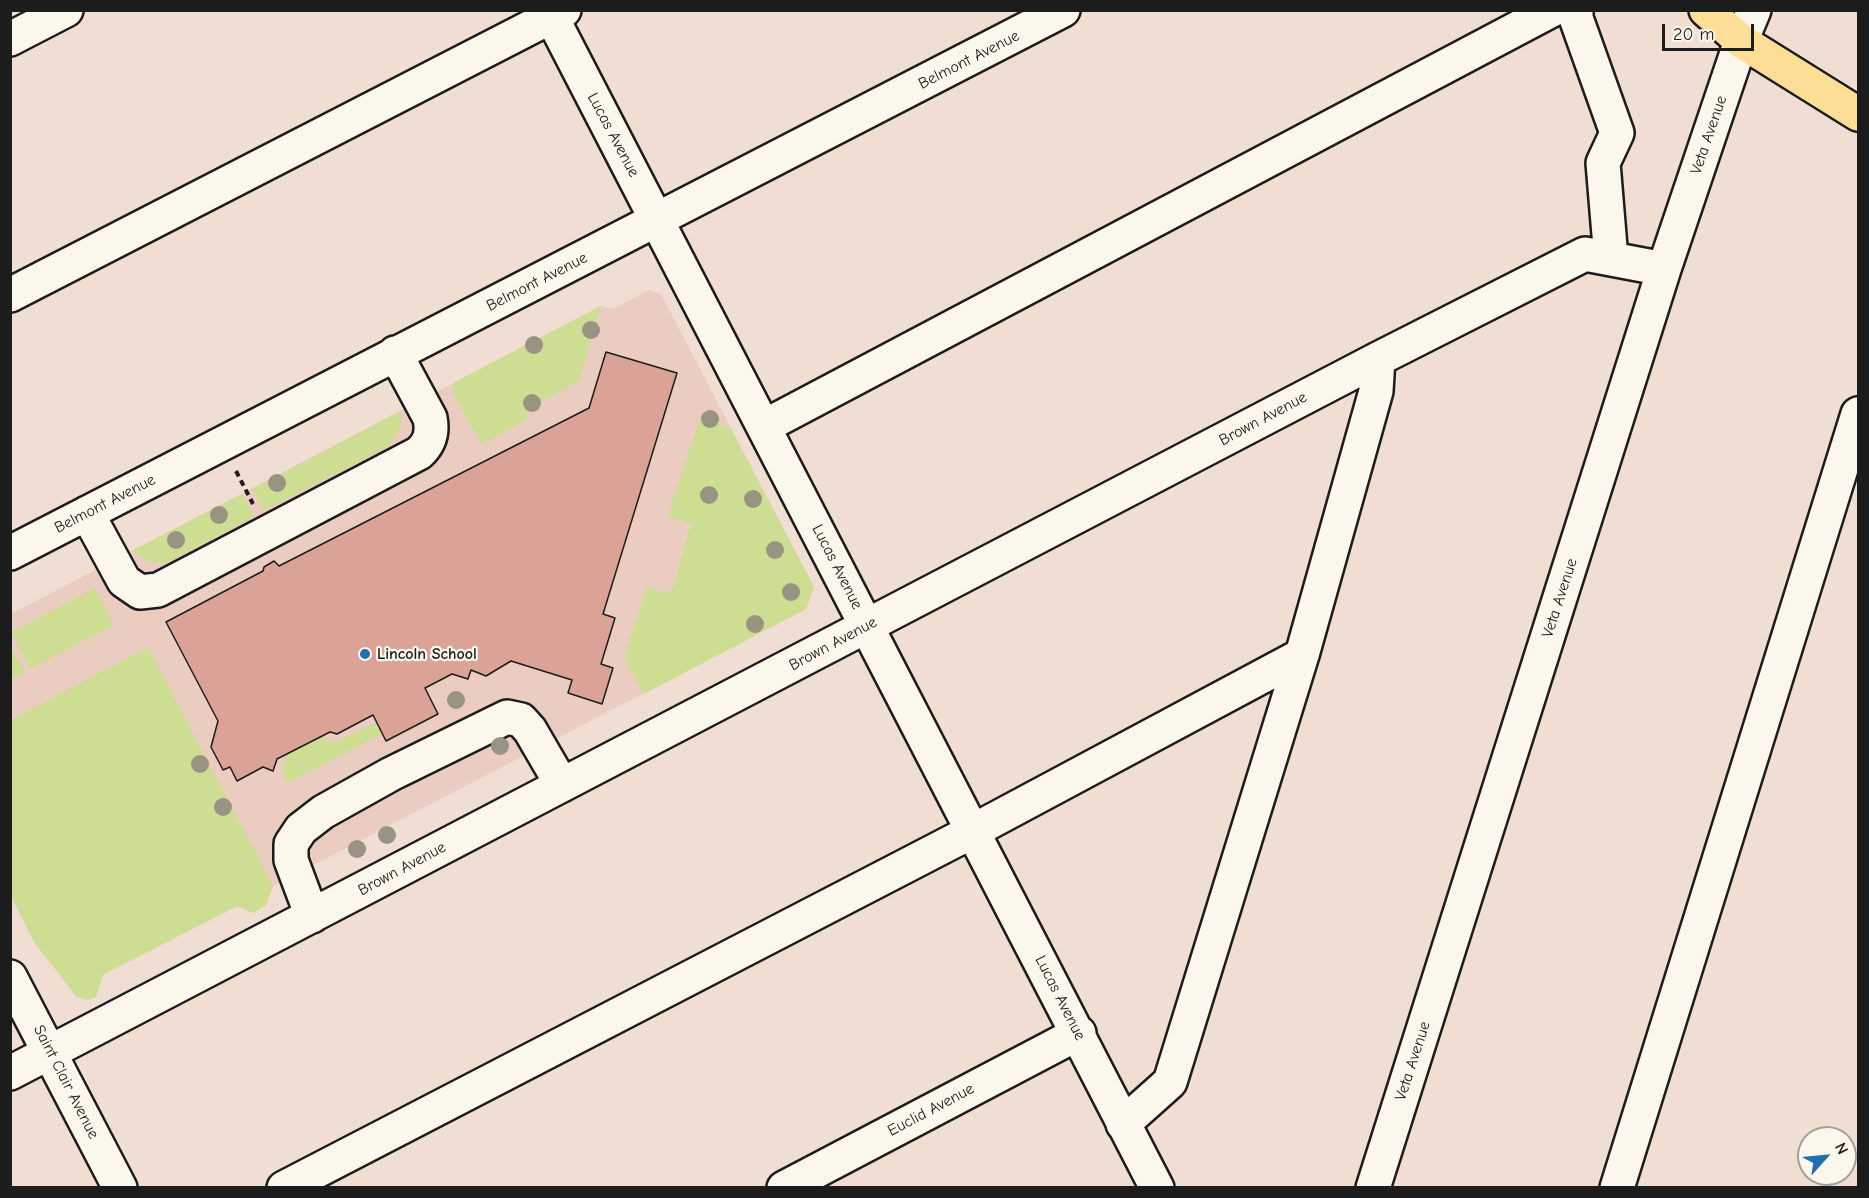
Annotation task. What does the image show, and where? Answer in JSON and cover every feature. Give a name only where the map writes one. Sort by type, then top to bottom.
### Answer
[{"type":"main road","points":[[1706,10],[1741,41],[1858,114]]},
{"type":"street","points":[[10,39],[66,10]]},
{"type":"street","name":"Belmont Avenue","points":[[10,553],[395,353],[659,221],[1064,10]]},
{"type":"street","points":[[765,426],[1552,10]]},
{"type":"street","points":[[1576,10],[1576,18],[1617,133],[1603,164],[1611,259]]},
{"type":"street","name":"Veta Avenue","points":[[1373,1188],[1664,269],[1741,41],[1754,10]]},
{"type":"street","points":[[10,295],[554,13]]},
{"type":"street","name":"Lucas Avenue","points":[[554,13],[1157,1188]]},
{"type":"street","name":"Brown Avenue","points":[[10,1073],[1378,358],[1585,254],[1664,269]]},
{"type":"street","points":[[87,513],[124,581],[140,592],[158,590],[419,453],[426,447],[431,437],[430,418],[395,353]]},
{"type":"street","points":[[1123,1124],[1170,1082],[1302,655],[1376,391],[1378,358]]},
{"type":"street","points":[[1617,1188],[1858,414]]},
{"type":"street","points":[[284,1188],[973,831],[1302,655]]},
{"type":"street","points":[[312,916],[295,876],[291,860],[291,844],[302,829],[323,812],[391,774],[507,717],[521,720],[530,730],[562,785]]},
{"type":"street","name":"Saint Clair Avenue","points":[[10,977],[120,1188]]},
{"type":"street","name":"Euclid Avenue","points":[[784,1188],[1079,1033]]},
{"type":"path","points":[[222,443],[268,532]]},
{"type":"shaded area","name":"Lincoln School","points":[[649,290],[661,294],[814,587],[806,609],[273,886],[266,905],[253,913],[237,906],[103,974],[96,997],[88,1000],[77,997],[34,942],[11,896],[11,614],[601,306],[613,309]]},
{"type":"green space","points":[[601,306],[579,381],[531,407],[525,421],[481,444],[452,391],[453,383]]},
{"type":"green space","points":[[401,411],[402,422],[399,431],[387,447],[263,511],[252,489]]},
{"type":"green space","points":[[701,416],[731,429],[814,587],[806,609],[644,694],[624,657],[647,587],[671,594],[691,524],[668,516]]},
{"type":"green space","points":[[242,494],[254,517],[168,562],[151,563],[132,551]]},
{"type":"green space","points":[[95,588],[114,625],[30,669],[11,632]]},
{"type":"green space","points":[[10,644],[25,672],[11,680],[10,680]]},
{"type":"green space","points":[[148,647],[273,886],[266,905],[253,913],[237,906],[103,975],[96,997],[88,1000],[77,997],[34,942],[11,896],[11,720]]},
{"type":"green space","points":[[375,722],[382,734],[288,783],[282,771],[286,755],[322,737],[336,742]]},
{"type":"building","points":[[606,352],[677,373],[603,614],[615,618],[601,664],[613,668],[602,704],[568,693],[572,680],[511,661],[486,676],[471,670],[468,679],[452,674],[425,688],[438,714],[386,741],[373,715],[337,734],[330,732],[277,759],[273,771],[263,767],[237,781],[230,767],[223,770],[211,747],[218,721],[166,622],[263,571],[264,567],[274,561],[279,566],[589,408]]},
{"type":"place","name":"Lincoln School","points":[[365,654]]}]
